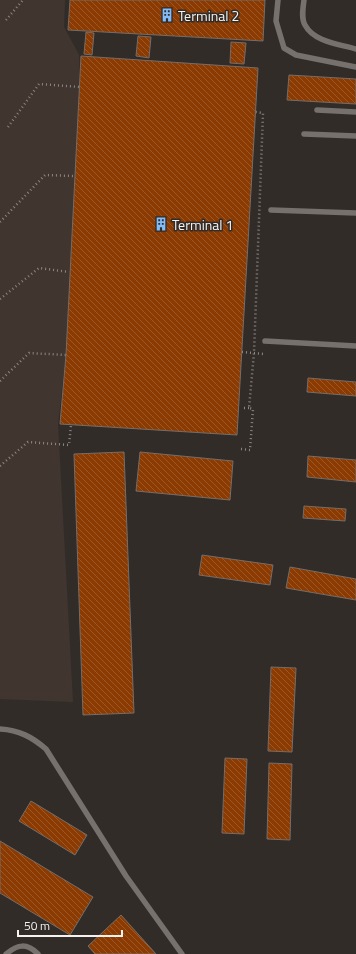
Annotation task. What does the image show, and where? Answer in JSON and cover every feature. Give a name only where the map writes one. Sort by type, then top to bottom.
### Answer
[{"type":"lane","points":[[278,0],[276,21],[284,48],[296,55],[356,67]]},
{"type":"lane","points":[[304,0],[303,17],[305,25],[314,36],[356,48]]},
{"type":"lane","points":[[318,110],[356,112]]},
{"type":"lane","points":[[304,134],[356,136]]},
{"type":"lane","points":[[271,210],[356,213]]},
{"type":"lane","points":[[265,341],[356,346]]},
{"type":"lane","points":[[0,729],[20,732],[35,739],[46,749],[126,876],[182,954]]},
{"type":"lane","points":[[6,954],[15,947],[25,946],[35,950],[38,954]]},
{"type":"path","points":[[6,20],[23,0]]},
{"type":"path","points":[[8,127],[39,84],[80,87]]},
{"type":"path","points":[[249,408],[254,353],[264,113],[256,112]]},
{"type":"path","points":[[0,222],[45,176],[75,176]]},
{"type":"path","points":[[0,299],[38,268],[70,272]]},
{"type":"path","points":[[242,352],[264,354]]},
{"type":"path","points":[[0,381],[29,353],[66,356]]},
{"type":"path","points":[[241,449],[250,450],[253,410],[244,408]]},
{"type":"path","points":[[0,466],[28,442],[69,445],[71,425]]},
{"type":"shaded area","points":[[0,0],[65,0],[64,27],[79,55],[80,87],[66,355],[58,424],[73,702],[0,699]]},
{"type":"building","name":"Terminal 2","points":[[70,0],[265,0],[263,41],[68,30]]},
{"type":"building","points":[[86,32],[94,33],[92,55],[84,54]]},
{"type":"building","points":[[138,36],[151,37],[149,58],[136,56]]},
{"type":"building","points":[[231,42],[246,43],[244,64],[230,63]]},
{"type":"building","name":"Terminal 1","points":[[81,56],[258,68],[237,435],[60,424],[66,355]]},
{"type":"building","points":[[289,75],[356,79],[356,104],[287,100]]},
{"type":"building","points":[[308,378],[356,382],[356,396],[307,392]]},
{"type":"building","points":[[124,452],[134,713],[83,715],[74,454]]},
{"type":"building","points":[[140,452],[233,461],[230,500],[136,491]]},
{"type":"building","points":[[308,456],[356,460],[356,482],[307,477]]},
{"type":"building","points":[[304,506],[346,509],[345,521],[303,518]]},
{"type":"building","points":[[202,555],[273,565],[270,585],[199,575]]},
{"type":"building","points":[[290,567],[356,579],[356,600],[286,588]]},
{"type":"building","points":[[271,667],[296,668],[292,752],[268,751]]},
{"type":"building","points":[[225,758],[247,759],[244,834],[222,833]]},
{"type":"building","points":[[269,763],[292,764],[290,840],[267,839]]},
{"type":"building","points":[[31,801],[87,835],[75,855],[19,821]]},
{"type":"building","points":[[0,841],[93,897],[70,935],[0,893]]},
{"type":"building","points":[[121,915],[156,954],[95,954],[88,946]]},
{"type":"place","name":"Terminal 2","points":[[167,15]]},
{"type":"place","name":"Terminal 1","points":[[161,224]]}]
